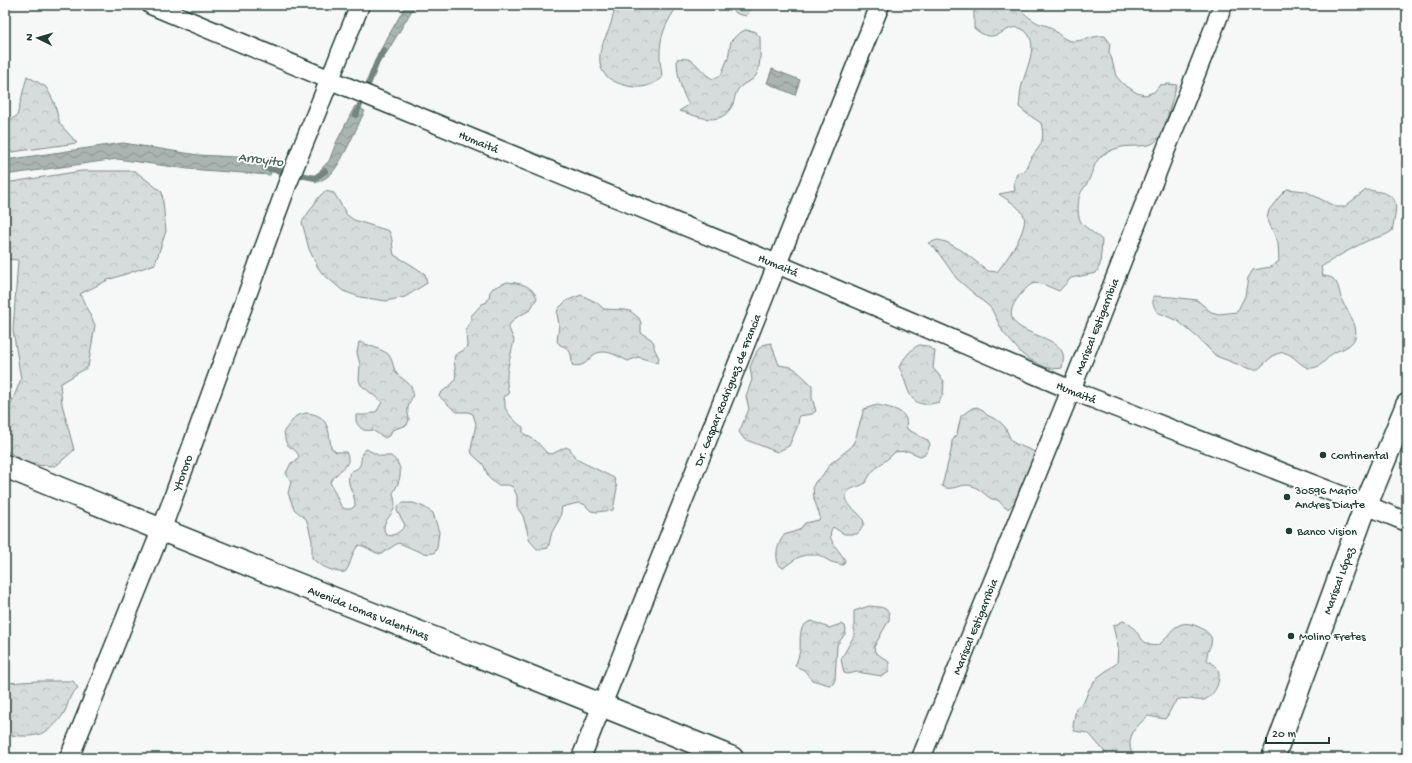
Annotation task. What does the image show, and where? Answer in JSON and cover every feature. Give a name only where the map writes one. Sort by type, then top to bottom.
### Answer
[{"type":"street","name":"Humaitá","points":[[151,5],[776,264],[1071,390],[1407,522]]},
{"type":"street","name":"Ytororo","points":[[69,758],[161,531],[287,185],[360,5]]},
{"type":"street","name":"Mariscal Estigarribia","points":[[921,758],[1071,390],[1223,5]]},
{"type":"street","name":"Dr. Gaspar Rodriguez de Francia","points":[[581,758],[877,13]]},
{"type":"street","name":"Mariscal López","points":[[1273,758],[1366,505],[1407,405]]},
{"type":"street","name":"Avenida Lomas Valentinas","points":[[5,466],[161,531],[603,705],[732,758]]},
{"type":"green space","points":[[616,5],[678,5],[662,36],[660,61],[662,78],[654,83],[642,87],[628,86],[609,78],[602,69],[600,64],[601,49]]},
{"type":"green space","points":[[724,5],[751,5],[751,9],[746,16],[738,14]]},
{"type":"green space","points":[[973,5],[1016,5],[1023,13],[1032,19],[1040,24],[1050,27],[1062,37],[1071,41],[1096,36],[1105,36],[1110,43],[1109,52],[1116,76],[1122,83],[1137,93],[1145,95],[1154,92],[1160,85],[1177,85],[1159,138],[1152,144],[1120,147],[1104,154],[1097,161],[1088,182],[1080,194],[1078,214],[1080,220],[1085,227],[1102,240],[1100,265],[1096,273],[1071,278],[1059,291],[1042,284],[1032,284],[1025,289],[1015,302],[1011,312],[1013,320],[1027,331],[1055,344],[1063,354],[1062,368],[1053,369],[1045,367],[1022,354],[1003,332],[991,308],[957,279],[935,248],[928,243],[938,240],[946,242],[961,250],[988,271],[997,272],[1006,261],[1016,244],[1025,220],[1023,214],[1018,208],[999,194],[1015,191],[1014,183],[1017,173],[1025,171],[1031,158],[1041,144],[1042,139],[1043,132],[1041,123],[1019,107],[1021,89],[1032,48],[1028,34],[1022,29],[1011,28],[995,35],[989,36],[982,34],[974,28]]},
{"type":"green space","points":[[745,30],[754,31],[760,37],[758,71],[753,79],[743,84],[738,89],[733,104],[728,112],[716,119],[709,119],[679,111],[689,105],[680,83],[677,59],[689,59],[713,79],[721,75],[728,58],[731,41]]},
{"type":"green space","points":[[27,76],[46,87],[54,102],[60,124],[77,143],[5,153],[5,122],[17,116]]},
{"type":"green space","points":[[82,171],[135,171],[162,192],[166,231],[155,264],[108,280],[80,294],[95,325],[88,367],[60,384],[62,404],[74,450],[56,466],[30,465],[5,450],[5,419],[21,379],[13,330],[18,260],[5,259],[5,183]]},
{"type":"green space","points":[[1287,189],[1305,191],[1336,207],[1344,207],[1366,190],[1386,194],[1391,197],[1396,206],[1392,231],[1359,245],[1321,267],[1323,276],[1332,278],[1337,283],[1342,300],[1352,319],[1356,331],[1353,341],[1346,347],[1332,354],[1322,364],[1313,368],[1305,367],[1288,354],[1280,353],[1274,355],[1258,369],[1250,369],[1216,356],[1178,321],[1157,312],[1153,304],[1153,296],[1197,300],[1211,312],[1219,314],[1237,312],[1245,296],[1248,278],[1253,270],[1271,267],[1279,261],[1278,243],[1267,218],[1269,210]]},
{"type":"green space","points":[[325,191],[334,193],[347,215],[354,220],[389,231],[394,255],[425,274],[427,283],[405,297],[386,301],[360,297],[343,291],[322,273],[309,249],[302,222],[319,197]]},
{"type":"green space","points":[[507,282],[529,287],[537,298],[530,310],[517,317],[509,325],[514,340],[507,373],[507,387],[509,394],[504,397],[506,409],[515,421],[523,427],[523,433],[536,441],[547,453],[552,454],[566,447],[570,449],[576,459],[614,478],[617,488],[613,510],[597,512],[591,511],[584,504],[578,503],[562,507],[560,518],[552,532],[548,548],[543,549],[537,549],[530,541],[523,516],[517,507],[517,496],[513,487],[508,485],[497,485],[489,478],[483,464],[472,454],[471,449],[476,424],[473,414],[468,412],[457,412],[439,395],[454,381],[456,374],[454,363],[455,355],[464,350],[467,346],[466,330],[471,321],[471,316],[482,304],[487,302],[493,288]]},
{"type":"green space","points":[[581,295],[596,302],[604,309],[630,311],[639,318],[641,323],[641,333],[651,339],[654,343],[654,348],[659,358],[658,363],[638,357],[628,361],[613,354],[601,352],[594,355],[584,364],[577,366],[572,365],[572,358],[569,350],[560,345],[557,341],[559,325],[557,314],[558,309],[566,301]]},
{"type":"green space","points":[[359,342],[388,354],[397,374],[409,384],[413,393],[408,406],[409,420],[407,425],[392,430],[390,435],[385,438],[372,430],[362,429],[358,426],[356,421],[356,415],[367,415],[377,411],[382,402],[361,385],[359,380],[360,364],[357,353]]},
{"type":"green space","points":[[771,343],[779,365],[795,369],[812,385],[812,398],[816,411],[812,414],[799,416],[798,425],[789,446],[777,452],[744,439],[739,432],[749,409],[746,396],[752,380],[750,367],[757,351],[762,345]]},
{"type":"green space","points":[[919,345],[927,346],[935,351],[933,368],[944,381],[943,394],[939,402],[920,404],[915,401],[908,390],[899,367],[910,352]]},
{"type":"green space","points":[[877,405],[894,409],[901,413],[906,419],[907,429],[927,440],[930,444],[928,450],[920,456],[908,451],[895,452],[871,473],[863,485],[849,490],[846,496],[847,501],[861,517],[864,523],[857,534],[844,534],[833,527],[831,532],[832,541],[845,561],[843,565],[831,562],[819,555],[805,555],[797,558],[783,568],[779,565],[777,557],[778,546],[782,538],[784,535],[799,530],[805,523],[819,520],[820,516],[814,499],[813,486],[830,464],[850,448],[855,440],[864,409]]},
{"type":"green space","points":[[977,407],[987,415],[999,421],[1005,427],[1014,443],[1035,452],[1036,461],[1022,484],[1016,500],[1008,509],[999,501],[990,498],[975,487],[964,485],[953,488],[945,488],[942,486],[952,441],[957,434],[961,416],[972,408]]},
{"type":"green space","points":[[306,413],[319,416],[323,420],[328,429],[331,448],[336,452],[346,452],[348,456],[348,463],[330,482],[341,506],[345,509],[351,509],[355,506],[348,479],[351,471],[357,469],[361,463],[362,453],[366,449],[380,456],[391,456],[398,464],[400,469],[400,478],[393,493],[395,507],[384,526],[385,533],[390,536],[393,535],[400,531],[405,525],[397,511],[398,506],[403,503],[413,503],[424,507],[433,513],[439,532],[437,548],[434,553],[429,554],[420,552],[398,543],[383,554],[380,554],[359,545],[354,551],[345,572],[337,572],[327,568],[312,558],[312,541],[308,524],[306,519],[294,509],[288,493],[291,482],[286,473],[291,463],[296,461],[299,456],[286,442],[284,431],[296,416]]},
{"type":"green space","points":[[869,606],[884,608],[889,615],[889,620],[874,647],[875,652],[889,662],[889,672],[882,676],[857,672],[848,674],[844,673],[841,659],[854,636],[854,611]]},
{"type":"green space","points":[[812,621],[829,628],[841,624],[845,626],[845,634],[837,645],[835,680],[833,684],[829,685],[812,680],[804,670],[795,666],[799,656],[802,629],[807,623]]},
{"type":"green space","points":[[1123,621],[1132,626],[1143,641],[1150,645],[1161,643],[1175,628],[1181,624],[1189,624],[1201,628],[1211,637],[1212,640],[1207,654],[1207,660],[1217,668],[1219,677],[1215,691],[1208,698],[1204,700],[1179,699],[1174,703],[1165,719],[1148,716],[1135,729],[1131,737],[1130,745],[1132,758],[1110,758],[1088,733],[1074,731],[1073,726],[1076,708],[1084,702],[1089,689],[1098,677],[1117,663],[1118,647],[1113,626]]},
{"type":"green space","points":[[73,681],[78,688],[71,695],[63,715],[55,725],[45,732],[27,736],[5,733],[5,683]]},
{"type":"water","points":[[406,5],[415,5],[383,59],[377,56]]},
{"type":"water","points":[[772,69],[800,80],[795,95],[767,83]]},
{"type":"water","points":[[355,106],[365,111],[344,153],[331,174],[315,183],[321,169],[329,161],[336,143]]},
{"type":"water","points":[[123,143],[198,155],[274,159],[270,175],[188,169],[117,159],[5,175],[5,160]]},
{"type":"waterway","name":"Arroyito","points":[[356,115],[377,62],[384,50]]},
{"type":"waterway","name":"Arroyito","points":[[265,168],[315,178],[325,171]]},
{"type":"place","name":"Continental","points":[[1323,455]]},
{"type":"place","name":"30596 Mario Andres Diarte","points":[[1287,497]]},
{"type":"place","name":"Banco Vision","points":[[1289,531]]},
{"type":"place","name":"Molino Fretes","points":[[1291,636]]}]
